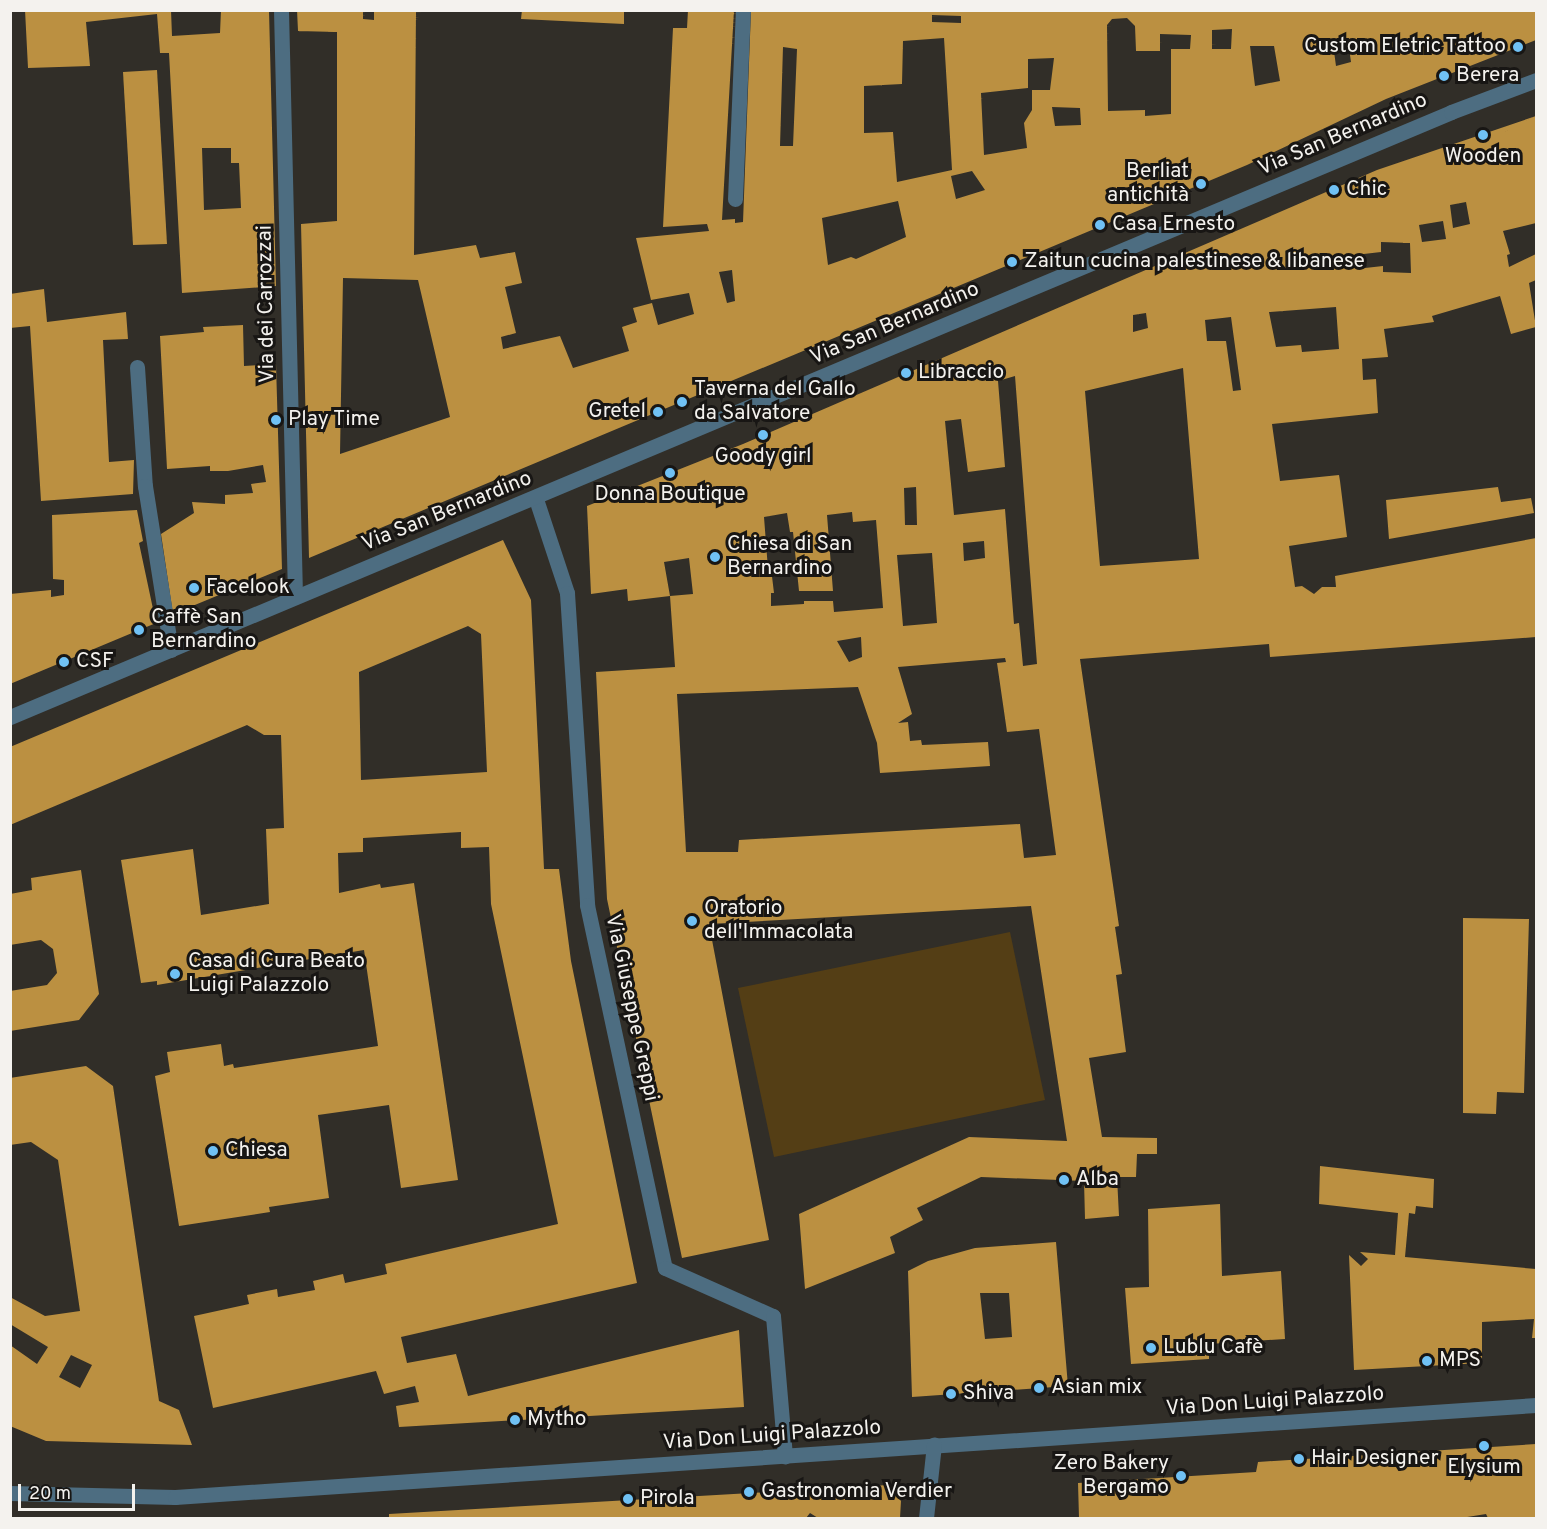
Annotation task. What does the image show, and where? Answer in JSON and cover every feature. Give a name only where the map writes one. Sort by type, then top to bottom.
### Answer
[{"type":"street","name":"Via dei Carrozzai","points":[[281,10],[295,597]]},
{"type":"street","points":[[735,199],[743,10]]},
{"type":"street","name":"Via San Bernardino","points":[[10,717],[536,499],[1451,112],[1536,80]]},
{"type":"street","points":[[137,367],[145,486],[171,650]]},
{"type":"street","name":"Via Giuseppe Greppi","points":[[536,499],[567,593],[587,905],[664,1268],[773,1316],[785,1456]]},
{"type":"street","name":"Via Don Luigi Palazzolo","points":[[10,1493],[175,1497],[1536,1405]]},
{"type":"street","points":[[926,1518],[934,1444]]},
{"type":"shaded area","points":[[1010,932],[1045,1100],[774,1157],[738,988]]},
{"type":"building","points":[[25,10],[171,10],[172,36],[220,33],[221,10],[269,10],[276,286],[182,293],[169,53],[160,53],[157,14],[86,22],[90,66],[28,68]],"holes":[[[202,148],[231,148],[231,163],[239,163],[241,208],[204,210]]]},
{"type":"building","points":[[297,10],[363,10],[363,19],[374,20],[374,10],[416,10],[414,255],[476,245],[480,258],[515,252],[522,283],[505,287],[516,333],[501,337],[503,349],[560,336],[573,368],[629,351],[622,327],[637,322],[633,308],[652,303],[658,325],[694,314],[689,293],[651,300],[636,238],[709,231],[707,224],[663,227],[673,28],[687,28],[688,10],[734,10],[722,220],[735,219],[735,223],[743,222],[751,10],[1536,10],[1536,40],[1386,99],[1247,165],[309,558],[301,224],[337,221],[337,32],[298,31]],"holes":[[[932,15],[961,16],[961,23],[932,22]],[[1127,18],[1135,26],[1136,51],[1160,51],[1160,34],[1191,35],[1190,49],[1171,49],[1171,114],[1145,116],[1145,110],[1108,111],[1107,25],[1112,19]],[[1232,29],[1231,49],[1212,49],[1212,30]],[[944,38],[952,170],[897,182],[893,132],[864,133],[864,86],[902,84],[903,41]],[[1348,41],[1351,62],[1336,66],[1333,44]],[[1250,46],[1274,46],[1280,81],[1255,86]],[[783,47],[797,49],[793,146],[780,146]],[[1054,58],[1050,90],[1032,90],[1032,110],[1024,123],[1027,148],[984,155],[981,93],[1028,88],[1028,59]],[[1052,107],[1080,108],[1081,125],[1055,126]],[[972,171],[985,190],[956,199],[951,176]],[[898,201],[906,237],[856,259],[851,257],[828,265],[822,218]],[[732,270],[735,301],[727,303],[719,272]],[[343,278],[418,280],[450,417],[340,454]]]},
{"type":"building","points":[[522,10],[624,10],[624,24],[521,19]]},
{"type":"building","points":[[157,70],[167,244],[133,245],[123,72]]},
{"type":"building","points":[[1536,116],[1536,223],[1503,231],[1510,254],[1507,255],[1509,267],[1536,254],[1536,280],[1529,283],[1536,327],[1511,334],[1500,296],[1432,316],[1434,322],[1384,329],[1388,357],[1362,359],[1363,380],[1376,379],[1378,413],[1272,424],[1280,481],[1339,475],[1340,481],[1347,537],[1289,546],[1295,587],[1302,586],[1314,594],[1322,587],[1336,587],[1335,576],[1536,538],[1536,637],[1270,657],[1269,644],[1080,659],[1119,926],[1115,927],[1122,974],[1116,975],[1126,1052],[1089,1058],[1102,1137],[1157,1138],[1157,1154],[1137,1154],[1136,1177],[1117,1177],[1119,1216],[1085,1219],[1084,1181],[981,1177],[917,1208],[923,1220],[890,1237],[895,1253],[805,1289],[799,1214],[969,1137],[1067,1141],[1031,906],[709,924],[769,1240],[682,1258],[607,899],[596,672],[675,667],[670,596],[628,601],[627,589],[591,594],[587,506],[743,444],[1377,170]],"holes":[[[1466,202],[1470,224],[1453,228],[1450,205]],[[1443,221],[1446,239],[1422,242],[1419,225]],[[1381,242],[1410,243],[1411,273],[1383,272],[1383,266],[1356,269],[1355,255],[1381,252]],[[1336,307],[1339,349],[1302,352],[1301,345],[1276,347],[1269,312]],[[1146,313],[1148,328],[1133,332],[1133,315]],[[1231,317],[1241,390],[1233,391],[1226,341],[1207,341],[1205,320]],[[1183,368],[1199,559],[1100,566],[1085,391]],[[1015,376],[1037,664],[1023,666],[1019,623],[1014,624],[1005,509],[954,515],[945,421],[961,419],[968,472],[1005,467],[998,381]],[[916,487],[917,525],[905,525],[904,488]],[[852,512],[853,522],[876,520],[883,608],[834,612],[833,601],[804,601],[804,604],[771,606],[771,593],[774,593],[771,568],[768,569],[764,517],[787,513],[790,532],[793,532],[799,591],[833,591],[827,515]],[[984,541],[985,558],[964,561],[963,543]],[[932,553],[937,623],[903,626],[897,555]],[[689,558],[693,594],[670,596],[664,562]],[[861,637],[862,657],[849,662],[837,641]],[[1005,658],[1006,662],[997,663],[1007,732],[1039,729],[1056,855],[1024,858],[1020,824],[739,840],[738,852],[686,852],[677,694],[858,687],[877,743],[880,773],[990,766],[988,742],[922,745],[921,740],[910,741],[908,722],[898,723],[912,714],[898,667]]]},
{"type":"building","points":[[44,289],[47,322],[126,312],[128,339],[103,340],[109,462],[134,460],[133,494],[41,501],[30,326],[10,328],[10,294]]},
{"type":"building","points":[[243,325],[244,366],[276,364],[282,569],[173,614],[161,534],[194,513],[192,502],[225,504],[225,495],[253,493],[251,484],[266,482],[263,465],[228,471],[210,471],[210,466],[167,469],[160,336],[204,332],[203,327]]},
{"type":"building","points":[[1498,487],[1501,502],[1531,498],[1534,513],[1389,539],[1386,500]]},
{"type":"building","points":[[137,510],[143,541],[139,543],[156,623],[10,684],[10,594],[51,590],[51,597],[64,595],[64,580],[53,579],[52,515]]},
{"type":"building","name":"Casa di Cura Beato Luigi Palazzolo","points":[[503,540],[531,600],[544,869],[559,869],[571,961],[637,1283],[401,1337],[407,1363],[456,1354],[468,1396],[739,1330],[744,1407],[399,1427],[396,1406],[419,1402],[415,1386],[384,1394],[376,1371],[213,1408],[194,1316],[249,1304],[247,1295],[277,1289],[278,1297],[315,1290],[313,1281],[343,1274],[345,1283],[387,1274],[385,1264],[558,1224],[491,904],[489,847],[461,848],[461,832],[363,838],[363,852],[338,853],[339,893],[380,884],[381,888],[414,883],[458,1180],[401,1188],[389,1105],[318,1115],[329,1198],[269,1207],[270,1212],[179,1226],[155,1076],[170,1072],[167,1052],[221,1044],[224,1066],[233,1064],[234,1068],[378,1046],[364,950],[157,985],[157,981],[141,983],[121,860],[193,849],[201,915],[269,904],[266,829],[284,828],[281,735],[264,735],[247,725],[10,825],[10,747]],"holes":[[[468,626],[481,634],[487,772],[361,780],[359,672]]]},
{"type":"building","points":[[81,870],[99,994],[79,1020],[10,1031],[10,991],[47,985],[57,973],[53,949],[41,940],[10,945],[10,894],[32,890],[31,878]]},
{"type":"building","points":[[1463,918],[1529,919],[1524,1093],[1497,1092],[1496,1114],[1463,1113]]},
{"type":"building","points":[[86,1066],[113,1086],[159,1401],[179,1410],[192,1445],[46,1441],[10,1426],[10,1345],[37,1364],[48,1347],[10,1324],[10,1297],[45,1316],[80,1311],[58,1160],[31,1142],[10,1145],[10,1078]],"holes":[[[71,1355],[92,1365],[80,1388],[59,1377]]]},
{"type":"building","points":[[1320,1166],[1434,1179],[1433,1208],[1416,1206],[1415,1214],[1409,1213],[1405,1257],[1536,1269],[1536,1338],[1532,1338],[1534,1319],[1482,1322],[1482,1363],[1354,1370],[1349,1255],[1361,1266],[1368,1259],[1360,1252],[1395,1255],[1398,1213],[1319,1204]]},
{"type":"building","points":[[1220,1204],[1222,1276],[1281,1271],[1285,1339],[1209,1344],[1209,1359],[1131,1364],[1125,1288],[1149,1287],[1148,1209]]},
{"type":"building","points":[[1056,1242],[1068,1386],[912,1397],[908,1271],[928,1261],[975,1248]],"holes":[[[980,1293],[1009,1293],[1012,1337],[985,1339]]]},
{"type":"building","points":[[1536,1444],[1536,1518],[1488,1518],[1486,1514],[1461,1518],[1079,1518],[1078,1483],[1256,1472],[1258,1462]]},
{"type":"building","points":[[888,1485],[901,1501],[900,1518],[818,1518],[810,1513],[806,1518],[389,1518],[389,1514]]},
{"type":"place","name":"Custom Eletric Tattoo","points":[[1518,47]]},
{"type":"place","name":"Berera","points":[[1444,76]]},
{"type":"place","name":"Wooden","points":[[1483,135]]},
{"type":"place","name":"Berliat antichità","points":[[1201,184]]},
{"type":"place","name":"Chic","points":[[1334,190]]},
{"type":"place","name":"Casa Ernesto","points":[[1100,225]]},
{"type":"place","name":"Zaitun cucina palestinese & libanese","points":[[1012,262]]},
{"type":"place","name":"Libraccio","points":[[906,373]]},
{"type":"place","name":"Taverna del Gallo da Salvatore","points":[[682,402]]},
{"type":"place","name":"Gretel","points":[[658,412]]},
{"type":"place","name":"Play Time","points":[[276,420]]},
{"type":"place","name":"Goody girl","points":[[763,435]]},
{"type":"place","name":"Donna Boutique","points":[[670,473]]},
{"type":"place","name":"Chiesa di San Bernardino","points":[[715,557]]},
{"type":"place","name":"Facelook","points":[[194,588]]},
{"type":"place","name":"Caffè San Bernardino","points":[[139,630]]},
{"type":"place","name":"CSF","points":[[64,662]]},
{"type":"place","name":"Oratorio dell'Immacolata","points":[[692,921]]},
{"type":"place","name":"Casa di Cura Beato Luigi Palazzolo","points":[[175,974]]},
{"type":"place","name":"Chiesa","points":[[213,1151]]},
{"type":"place","name":"Alba","points":[[1064,1180]]},
{"type":"place","name":"Lublu Cafè","points":[[1151,1348]]},
{"type":"place","name":"MPS","points":[[1427,1361]]},
{"type":"place","name":"Asian mix","points":[[1039,1388]]},
{"type":"place","name":"Shiva","points":[[951,1394]]},
{"type":"place","name":"Mytho","points":[[515,1420]]},
{"type":"place","name":"Elysium","points":[[1484,1446]]},
{"type":"place","name":"Hair Designer","points":[[1299,1459]]},
{"type":"place","name":"Zero Bakery Bergamo","points":[[1181,1476]]},
{"type":"place","name":"Gastronomia Verdier","points":[[749,1492]]},
{"type":"place","name":"Pirola","points":[[628,1499]]}]
